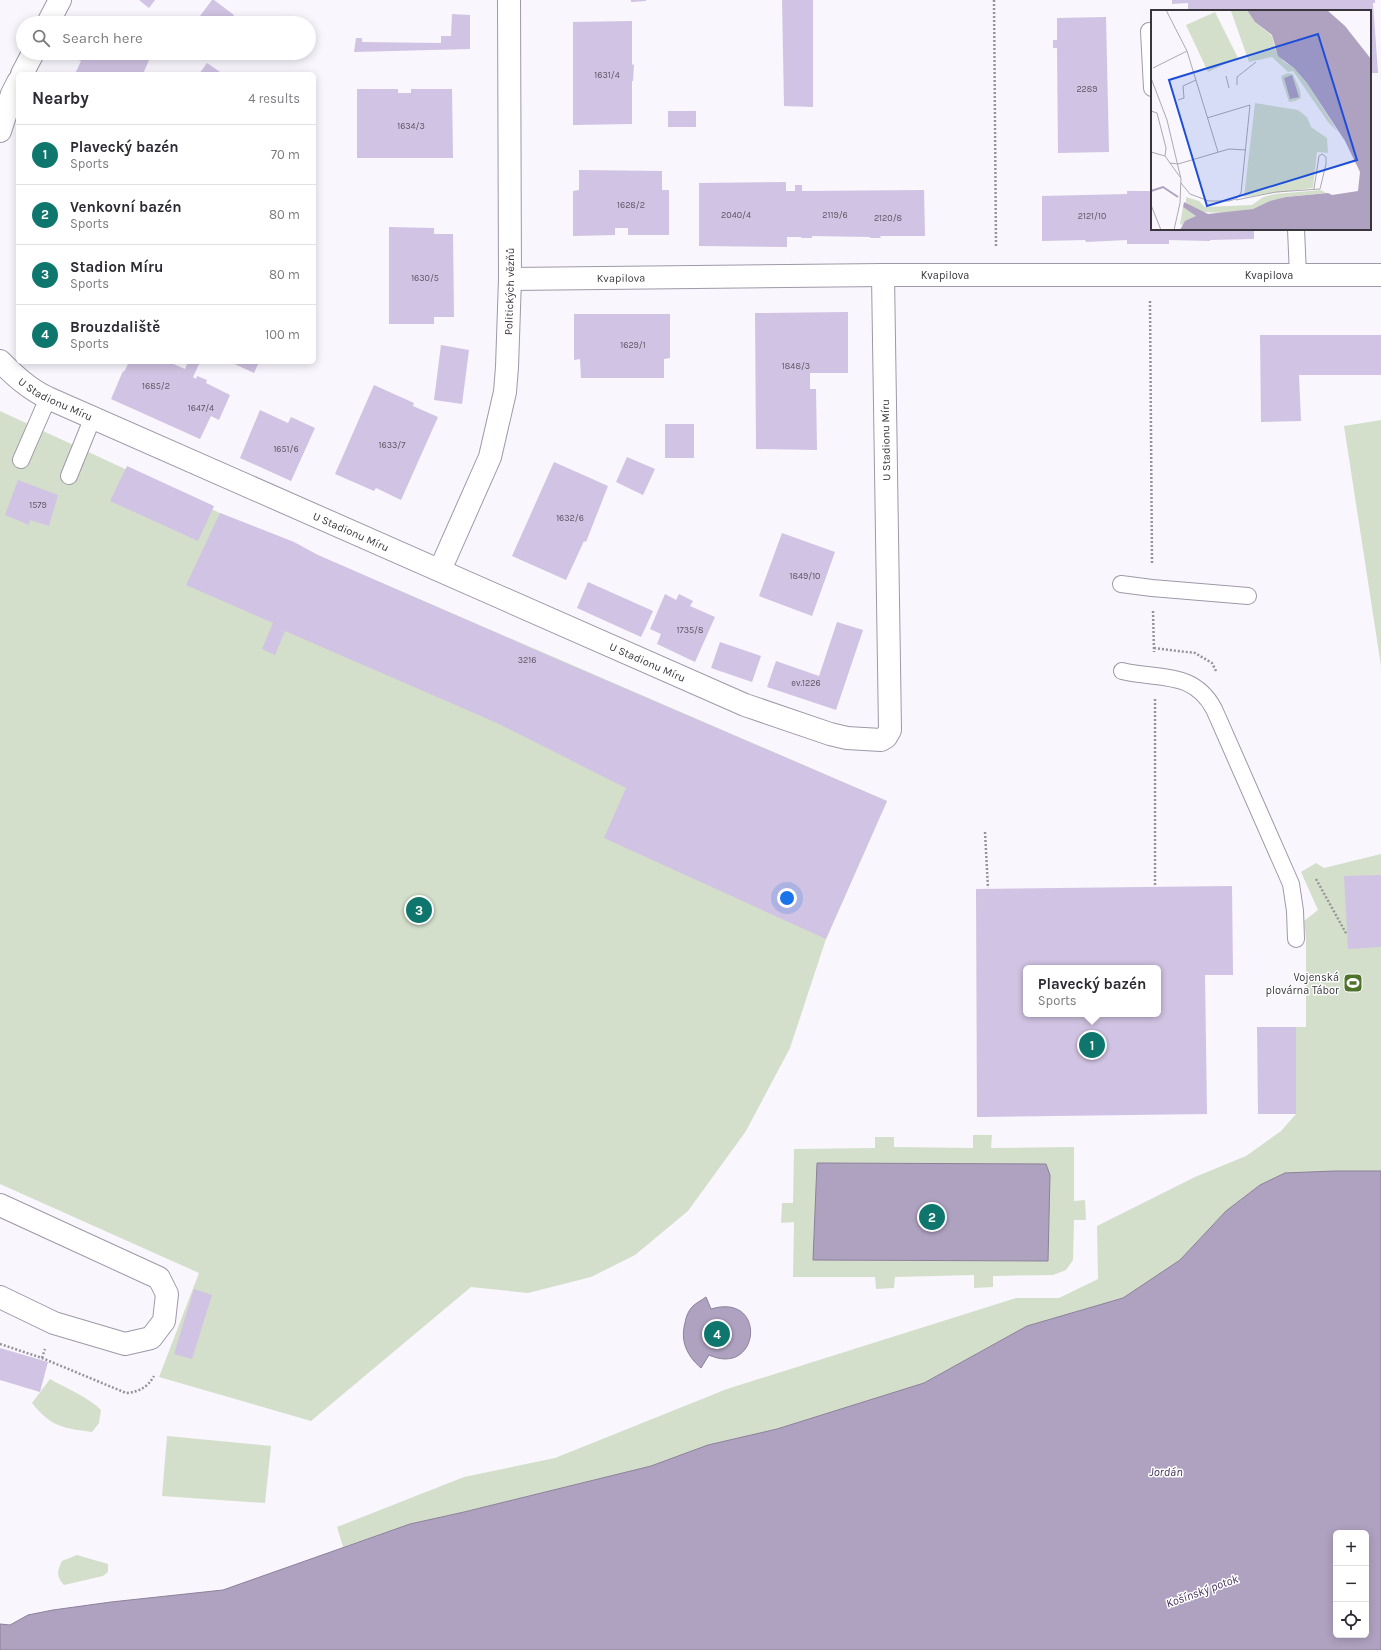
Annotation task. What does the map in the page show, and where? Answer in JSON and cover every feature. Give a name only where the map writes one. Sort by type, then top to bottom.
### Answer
[{"type":"street","points":[[51,16],[59,0]]},
{"type":"street","name":"Politických vězňů","points":[[440,570],[490,457],[505,392],[508,367],[510,279],[509,0]]},
{"type":"street","points":[[23,72],[29,60]]},
{"type":"street","points":[[0,131],[16,86]]},
{"type":"street","name":"Kvapilova","points":[[510,279],[883,275],[1381,275]]},
{"type":"street","name":"U Stadionu Míru","points":[[0,361],[20,381],[34,391],[48,398],[745,705],[830,734],[862,740],[883,739],[888,735],[890,730],[883,275]]},
{"type":"street","points":[[0,1205],[159,1278],[167,1294],[164,1321],[151,1338],[125,1344],[54,1323],[0,1297]]},
{"type":"lane","points":[[1149,31],[1151,69]]},
{"type":"lane","points":[[1296,230],[1298,275]]},
{"type":"lane","points":[[21,460],[48,398]]},
{"type":"lane","points":[[68,476],[93,417]]},
{"type":"lane","points":[[1121,584],[1248,596]]},
{"type":"lane","points":[[1122,671],[1180,680],[1191,684],[1207,696],[1291,884],[1295,911],[1296,939]]},
{"type":"path","points":[[994,0],[996,249]]},
{"type":"path","points":[[986,832],[988,888]]},
{"type":"path","points":[[1313,874],[1347,936]]},
{"type":"path","points":[[0,1344],[42,1358],[126,1393],[137,1392],[150,1382],[154,1376]]},
{"type":"green space","points":[[0,411],[220,513],[887,801],[826,939],[790,1048],[746,1131],[688,1211],[635,1255],[591,1277],[528,1293],[471,1287],[311,1421],[159,1377],[199,1273],[0,1184]]},
{"type":"green space","points":[[1381,420],[1381,666],[1344,426]]},
{"type":"green space","points":[[1381,854],[1381,1171],[1260,1185],[1226,1211],[1180,1260],[1123,1298],[1027,1326],[924,1383],[777,1429],[708,1445],[651,1466],[410,1524],[343,1547],[337,1527],[464,1477],[555,1458],[727,1389],[1016,1298],[1059,1298],[1098,1279],[1097,1226],[1195,1177],[1246,1156],[1281,1131],[1296,1114],[1296,1027],[1306,1027],[1306,939],[1304,921],[1318,910],[1301,872],[1316,863],[1324,868]]},
{"type":"green space","points":[[973,1135],[992,1135],[991,1148],[1074,1147],[1074,1201],[1085,1200],[1086,1220],[1074,1220],[1073,1260],[1066,1270],[1053,1275],[993,1276],[993,1287],[974,1288],[974,1275],[895,1277],[894,1288],[876,1289],[875,1277],[793,1277],[794,1222],[781,1223],[782,1203],[793,1203],[794,1149],[875,1148],[875,1137],[894,1137],[894,1147],[973,1148]]},
{"type":"green space","points":[[50,1379],[83,1397],[101,1410],[99,1423],[92,1432],[58,1425],[45,1417],[32,1403]]},
{"type":"green space","points":[[167,1436],[271,1446],[265,1503],[162,1496]]},
{"type":"green space","points":[[77,1555],[108,1564],[108,1572],[103,1576],[64,1585],[58,1573],[60,1565],[62,1561]]},
{"type":"water","points":[[817,1163],[1046,1164],[1050,1175],[1048,1261],[813,1260]]},
{"type":"water","name":"Jordán","points":[[1381,1171],[1381,1650],[0,1650],[0,1624],[10,1625],[28,1615],[111,1602],[223,1590],[410,1524],[651,1466],[708,1445],[777,1429],[924,1383],[1027,1326],[1123,1298],[1180,1260],[1226,1211],[1260,1185],[1285,1173]]},
{"type":"water","points":[[706,1297],[711,1309],[729,1307],[742,1312],[749,1322],[750,1334],[747,1346],[739,1355],[726,1359],[709,1355],[701,1368],[688,1353],[683,1336],[687,1316],[690,1310],[694,1305]]},
{"type":"building","points":[[139,0],[155,0],[149,8]]},
{"type":"building","points":[[212,0],[234,15],[233,16],[200,16]]},
{"type":"building","points":[[631,0],[646,0],[646,1],[631,2]]},
{"type":"building","points":[[782,0],[813,0],[813,107],[784,106]]},
{"type":"building","points":[[1172,0],[1375,0],[1375,3],[1373,3],[1378,73],[1371,73],[1371,10],[1188,10],[1188,3],[1172,4]]},
{"type":"building","points":[[452,14],[470,15],[470,49],[354,52],[356,38],[362,38],[362,42],[441,43],[441,36],[451,36]]},
{"type":"building","points":[[1106,17],[1109,152],[1058,153],[1057,48],[1053,48],[1053,40],[1057,40],[1057,18]]},
{"type":"building","points":[[632,21],[632,65],[634,64],[632,81],[632,124],[573,125],[573,22]]},
{"type":"building","points":[[78,60],[149,60],[144,72],[76,72],[81,61]]},
{"type":"building","points":[[207,63],[220,72],[200,72]]},
{"type":"building","points":[[357,89],[398,89],[398,93],[411,93],[411,89],[452,89],[453,158],[357,158]]},
{"type":"building","points":[[668,111],[696,111],[696,127],[668,127]]},
{"type":"building","points":[[579,170],[662,171],[662,190],[669,190],[669,235],[628,235],[628,228],[615,228],[615,235],[573,236],[573,191],[579,190]]},
{"type":"building","points":[[786,182],[786,191],[795,191],[795,185],[802,185],[802,191],[924,190],[925,236],[880,236],[881,238],[812,236],[812,238],[787,237],[787,247],[699,246],[699,183]]},
{"type":"building","points":[[1127,191],[1151,191],[1151,230],[1254,230],[1254,239],[1210,241],[1169,240],[1169,244],[1127,244],[1127,240],[1086,242],[1085,240],[1042,241],[1042,196],[1127,194]]},
{"type":"building","points":[[389,227],[434,228],[434,234],[453,234],[454,317],[434,317],[434,324],[389,324]]},
{"type":"building","points":[[848,312],[848,373],[810,373],[810,389],[816,389],[817,450],[756,449],[755,313]]},
{"type":"building","points":[[574,314],[670,314],[670,358],[664,359],[664,378],[581,378],[580,359],[574,360]]},
{"type":"building","points":[[1260,335],[1381,335],[1381,375],[1299,375],[1301,421],[1261,422]]},
{"type":"building","points":[[441,345],[469,350],[462,404],[434,400]]},
{"type":"building","points":[[128,364],[174,364],[185,369],[187,364],[199,364],[193,377],[196,379],[197,376],[207,380],[206,383],[230,395],[219,420],[211,416],[200,439],[111,399],[123,371],[124,372]]},
{"type":"building","points":[[234,364],[258,364],[254,373]]},
{"type":"building","points":[[374,385],[414,403],[413,406],[438,417],[401,500],[376,488],[374,491],[335,474]]},
{"type":"building","points":[[260,410],[288,423],[291,417],[315,428],[291,481],[240,458]]},
{"type":"building","points":[[665,424],[694,424],[694,458],[665,458]]},
{"type":"building","points":[[627,457],[655,469],[643,495],[616,482]]},
{"type":"building","points":[[554,462],[608,486],[586,542],[584,541],[566,580],[512,556]]},
{"type":"building","points":[[127,466],[214,506],[198,541],[110,501]]},
{"type":"building","points":[[18,480],[58,495],[49,526],[30,520],[29,525],[5,515]]},
{"type":"building","points":[[220,513],[294,542],[318,555],[887,801],[826,939],[604,838],[626,788],[497,723],[285,631],[275,655],[262,649],[273,623],[186,585]]},
{"type":"building","points":[[782,533],[835,552],[812,616],[759,596]]},
{"type":"building","points":[[588,582],[653,611],[641,637],[577,608]]},
{"type":"building","points":[[665,594],[676,600],[679,594],[693,601],[690,606],[715,617],[695,662],[657,644],[661,634],[650,629]]},
{"type":"building","points":[[837,622],[863,630],[836,710],[767,687],[776,661],[819,676]]},
{"type":"building","points":[[720,642],[761,656],[752,682],[711,668]]},
{"type":"building","points":[[1381,875],[1381,947],[1348,949],[1344,876]]},
{"type":"building","points":[[1232,886],[1233,975],[1205,975],[1207,1114],[977,1117],[976,889]]},
{"type":"building","points":[[1257,1027],[1296,1027],[1296,1114],[1258,1114]]},
{"type":"building","points":[[194,1289],[212,1295],[192,1359],[174,1354]]},
{"type":"building","points":[[0,1348],[48,1362],[40,1392],[0,1380]]},
{"type":"place","name":"Stadion Míru","points":[[419,910]]},
{"type":"place","name":"Vojenská plovárna Tábor","points":[[1353,983]]},
{"type":"place","name":"Plavecký bazén","points":[[1092,1045]]},
{"type":"place","name":"Venkovní bazén","points":[[932,1217]]},
{"type":"place","name":"Brouzdaliště","points":[[717,1334]]},
{"type":"water label","name":"Košínský potok","points":[[1202,1591]]}]
